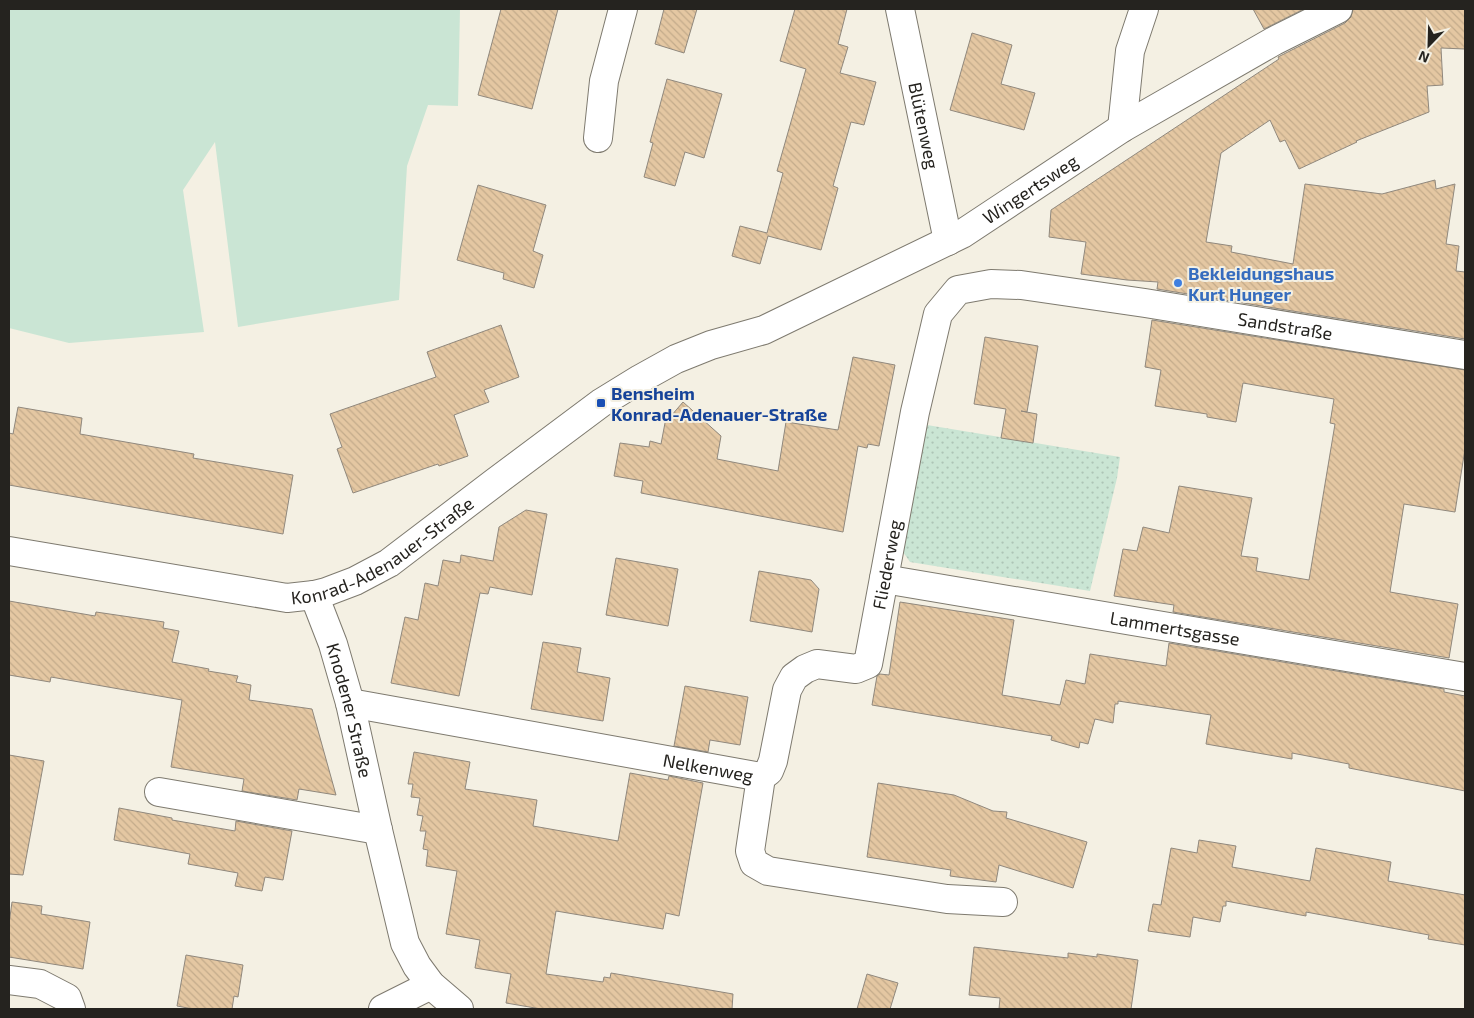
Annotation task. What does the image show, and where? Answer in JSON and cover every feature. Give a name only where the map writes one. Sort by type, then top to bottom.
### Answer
[{"type":"street","points":[[598,138],[604,82],[623,9]]},
{"type":"street","name":"Blütenweg","points":[[900,9],[948,241]]},
{"type":"street","points":[[1122,128],[1130,51],[1144,9]]},
{"type":"street","name":"Wingertsweg","points":[[711,345],[764,330],[962,234],[1122,128],[1274,41],[1338,9]]},
{"type":"street","name":"Sandstraße","points":[[958,290],[991,284],[1021,285],[1145,303],[1465,355]]},
{"type":"street","name":"Fliederweg","points":[[761,777],[769,771],[773,761],[787,690],[794,677],[805,668],[817,664],[856,669],[868,664],[915,412],[938,314],[958,290]]},
{"type":"street","name":"Konrad-Adenauer-Straße","points":[[9,551],[287,598],[314,595],[355,581],[389,564],[601,403],[676,359],[711,345]]},
{"type":"street","name":"Lammertsgasse","points":[[884,579],[1465,678]]},
{"type":"street","name":"Knodener Straße","points":[[314,595],[333,644],[350,702],[405,943],[417,966],[431,985],[459,1009]]},
{"type":"street","name":"Nelkenweg","points":[[350,702],[761,777],[750,851],[754,863],[761,867],[768,870],[947,899],[1003,902]]},
{"type":"street","points":[[159,792],[378,830]]},
{"type":"street","points":[[9,980],[40,984],[67,998],[71,1009]]},
{"type":"street","points":[[383,1009],[431,985]]},
{"type":"green space","points":[[9,9],[460,9],[458,106],[428,105],[407,166],[399,300],[238,327],[215,142],[183,190],[204,332],[69,343],[9,328]]},
{"type":"green space","points":[[927,425],[1120,457],[1117,478],[1090,591],[910,562],[901,549]]},
{"type":"building","points":[[501,9],[558,9],[532,109],[478,95]]},
{"type":"building","points":[[664,9],[697,9],[684,53],[655,44]]},
{"type":"building","points":[[795,9],[847,9],[838,44],[848,47],[840,73],[876,82],[864,125],[851,122],[833,186],[838,188],[821,250],[768,236],[760,264],[732,256],[740,226],[767,233],[783,173],[777,171],[806,69],[780,61]]},
{"type":"building","points":[[1253,9],[1304,9],[1264,29]]},
{"type":"building","points":[[1353,9],[1465,9],[1465,49],[1441,48],[1443,85],[1427,86],[1429,112],[1356,141],[1299,169],[1285,140],[1280,142],[1270,120],[1221,153],[1206,242],[1232,246],[1231,252],[1293,264],[1305,184],[1382,194],[1435,180],[1436,189],[1455,184],[1446,244],[1459,246],[1456,271],[1465,272],[1465,339],[1157,289],[1158,282],[1081,274],[1086,242],[1049,237],[1051,210],[1279,59],[1278,57],[1345,23],[1351,17]]},
{"type":"building","points":[[972,33],[1012,45],[1001,84],[1035,93],[1024,130],[950,110]]},
{"type":"building","points":[[667,79],[722,94],[704,158],[685,152],[675,186],[644,177],[653,143],[650,142]]},
{"type":"building","points":[[478,185],[546,205],[533,251],[543,255],[534,288],[503,279],[504,273],[457,260]]},
{"type":"building","points":[[1152,320],[1465,370],[1465,449],[1455,512],[1404,504],[1390,592],[1458,604],[1449,658],[1173,612],[1174,605],[1114,596],[1123,549],[1137,551],[1143,527],[1169,533],[1179,486],[1252,498],[1241,556],[1258,558],[1256,571],[1309,580],[1335,424],[1330,423],[1334,399],[1243,383],[1236,422],[1207,417],[1207,414],[1155,406],[1161,370],[1145,367]]},
{"type":"building","points":[[501,325],[519,377],[484,390],[489,402],[454,415],[468,456],[439,466],[438,464],[353,493],[337,449],[342,447],[330,414],[436,377],[427,352]]},
{"type":"building","points":[[985,337],[1038,346],[1027,412],[1021,411],[1037,414],[1033,443],[1001,438],[1006,409],[974,404]]},
{"type":"building","points":[[853,357],[895,365],[879,446],[868,444],[867,448],[858,446],[843,532],[641,493],[643,481],[614,476],[620,443],[649,447],[650,441],[661,444],[665,423],[683,402],[721,436],[717,459],[778,471],[786,422],[838,430]]},
{"type":"building","points":[[18,407],[82,418],[80,434],[194,454],[193,458],[293,475],[283,534],[9,485],[9,433],[13,434]]},
{"type":"building","points":[[526,510],[547,514],[532,595],[490,587],[488,594],[480,593],[459,696],[391,683],[405,617],[418,620],[425,583],[438,586],[443,560],[460,563],[461,555],[493,561],[499,527]]},
{"type":"building","points":[[616,558],[678,569],[668,626],[606,615]]},
{"type":"building","points":[[759,571],[811,580],[819,589],[812,632],[750,621]]},
{"type":"building","points":[[9,601],[95,616],[96,612],[164,622],[163,628],[179,631],[172,662],[238,676],[236,682],[251,685],[249,700],[312,709],[336,795],[299,789],[297,800],[242,791],[244,779],[171,767],[182,700],[51,677],[50,682],[9,675]]},
{"type":"building","points":[[900,602],[1014,620],[1002,695],[1060,705],[1066,680],[1085,684],[1090,654],[1166,666],[1169,643],[1444,689],[1444,692],[1465,696],[1465,791],[1349,768],[1349,764],[1292,753],[1292,759],[1206,744],[1211,715],[1118,701],[1118,704],[1115,704],[1113,723],[1095,719],[1088,744],[1080,742],[1079,748],[1051,740],[1052,736],[872,705],[877,676],[880,674],[889,675]]},
{"type":"building","points":[[543,642],[581,648],[577,672],[610,678],[603,721],[531,709]]},
{"type":"building","points":[[685,686],[748,697],[740,745],[710,740],[708,752],[674,746]]},
{"type":"building","points":[[414,752],[470,762],[465,789],[537,800],[533,826],[618,841],[630,773],[668,780],[669,776],[703,783],[679,916],[666,913],[663,929],[556,911],[546,974],[603,982],[604,977],[610,978],[611,973],[733,994],[732,1009],[541,1009],[506,1003],[511,974],[475,968],[480,940],[446,934],[457,871],[426,866],[428,850],[423,849],[426,831],[420,831],[423,816],[417,815],[420,798],[411,797],[413,784],[408,784]]},
{"type":"building","points":[[9,755],[44,761],[23,875],[9,874]]},
{"type":"building","points":[[878,783],[954,795],[993,811],[1007,812],[1006,818],[1087,842],[1073,888],[999,865],[996,882],[950,876],[951,870],[867,857]]},
{"type":"building","points":[[119,808],[235,831],[236,821],[292,831],[283,880],[265,877],[262,891],[235,886],[238,873],[188,864],[190,854],[114,840]]},
{"type":"building","points":[[1199,840],[1236,846],[1232,867],[1310,881],[1316,848],[1391,862],[1388,881],[1465,895],[1465,945],[1428,939],[1429,935],[1306,912],[1306,916],[1226,901],[1226,906],[1223,906],[1220,922],[1193,917],[1190,937],[1148,931],[1153,904],[1161,905],[1171,848],[1197,853]]},
{"type":"building","points":[[12,902],[42,906],[41,914],[90,922],[83,969],[9,957],[9,924]]},
{"type":"building","points":[[974,947],[1068,958],[1068,953],[1097,957],[1097,954],[1138,960],[1131,1009],[999,1009],[1000,998],[969,995]]},
{"type":"building","points":[[186,955],[243,965],[238,997],[234,996],[232,1009],[193,1009],[177,1006]]},
{"type":"building","points":[[867,974],[898,983],[890,1009],[857,1009]]},
{"type":"place","name":"Bekleidungshaus Kurt Hunger","points":[[1178,283]]},
{"type":"place","name":"Bensheim Konrad-Adenauer-Straße","points":[[601,403]]}]
